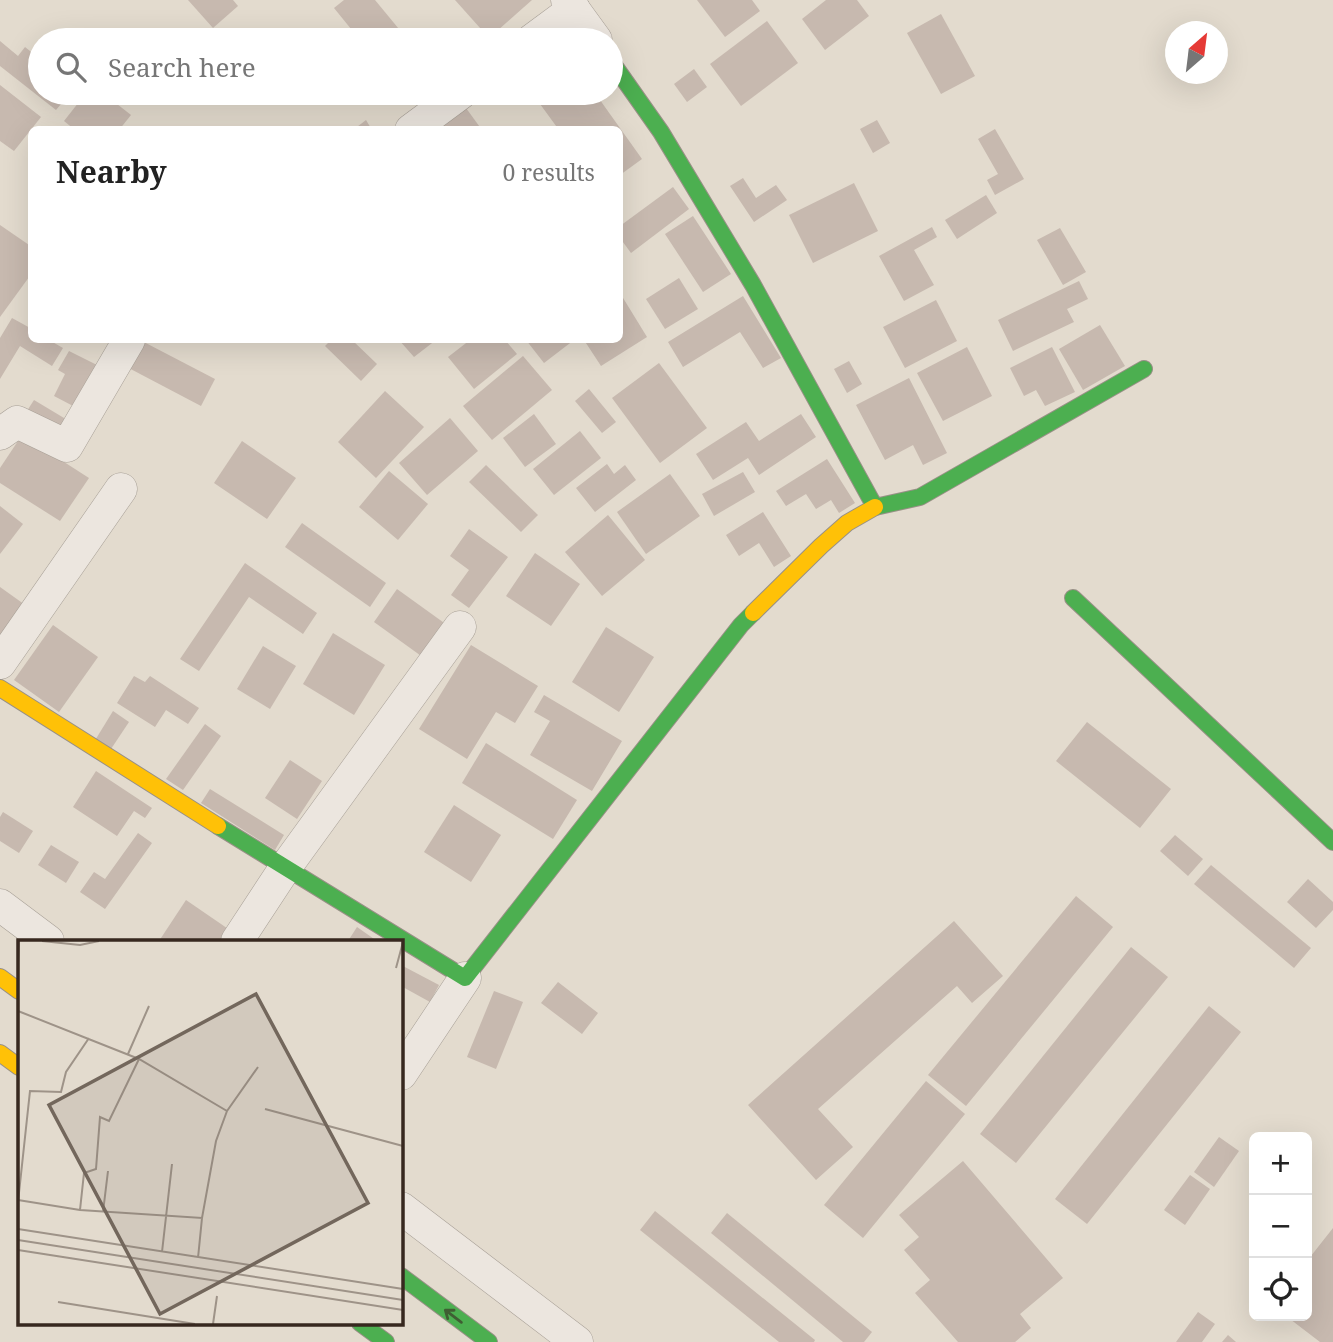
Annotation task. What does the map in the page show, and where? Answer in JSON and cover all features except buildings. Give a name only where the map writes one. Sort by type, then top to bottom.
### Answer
[{"type":"street","points":[[545,28],[571,5],[587,28]]},
{"type":"street","points":[[623,78],[662,132],[753,285],[875,507]]},
{"type":"street","points":[[416,126],[445,105]]},
{"type":"street","points":[[0,434],[17,422],[67,446],[127,343]]},
{"type":"street","points":[[402,1072],[465,978],[741,625],[821,546],[847,523],[875,507],[920,498],[1144,369]]},
{"type":"street","points":[[0,663],[121,489]]},
{"type":"street","points":[[1073,598],[1333,842]]},
{"type":"street","points":[[238,940],[285,868],[460,627]]},
{"type":"street","points":[[0,688],[465,978]]},
{"type":"street","points":[[0,905],[47,940]]},
{"type":"street","points":[[0,977],[18,991]]},
{"type":"street","points":[[0,1053],[18,1067]]},
{"type":"street","points":[[402,1209],[577,1342]]},
{"type":"street","points":[[402,1277],[489,1342]]},
{"type":"street","points":[[361,1324],[386,1342]]},
{"type":"traffic: fast","points":[[623,78],[661,132],[753,285],[875,507],[920,497],[1144,369]]},
{"type":"traffic: fast","points":[[1073,598],[1333,842]]},
{"type":"traffic: fast","points":[[218,826],[465,978],[753,613]]},
{"type":"traffic: fast","points":[[402,1277],[489,1342]]},
{"type":"traffic: fast","points":[[361,1324],[386,1342]]},
{"type":"traffic: slow","points":[[753,613],[847,523],[875,507]]},
{"type":"traffic: slow","points":[[0,688],[218,826]]},
{"type":"traffic: slow","points":[[0,977],[18,990]]},
{"type":"traffic: slow","points":[[0,1053],[18,1066]]}]
